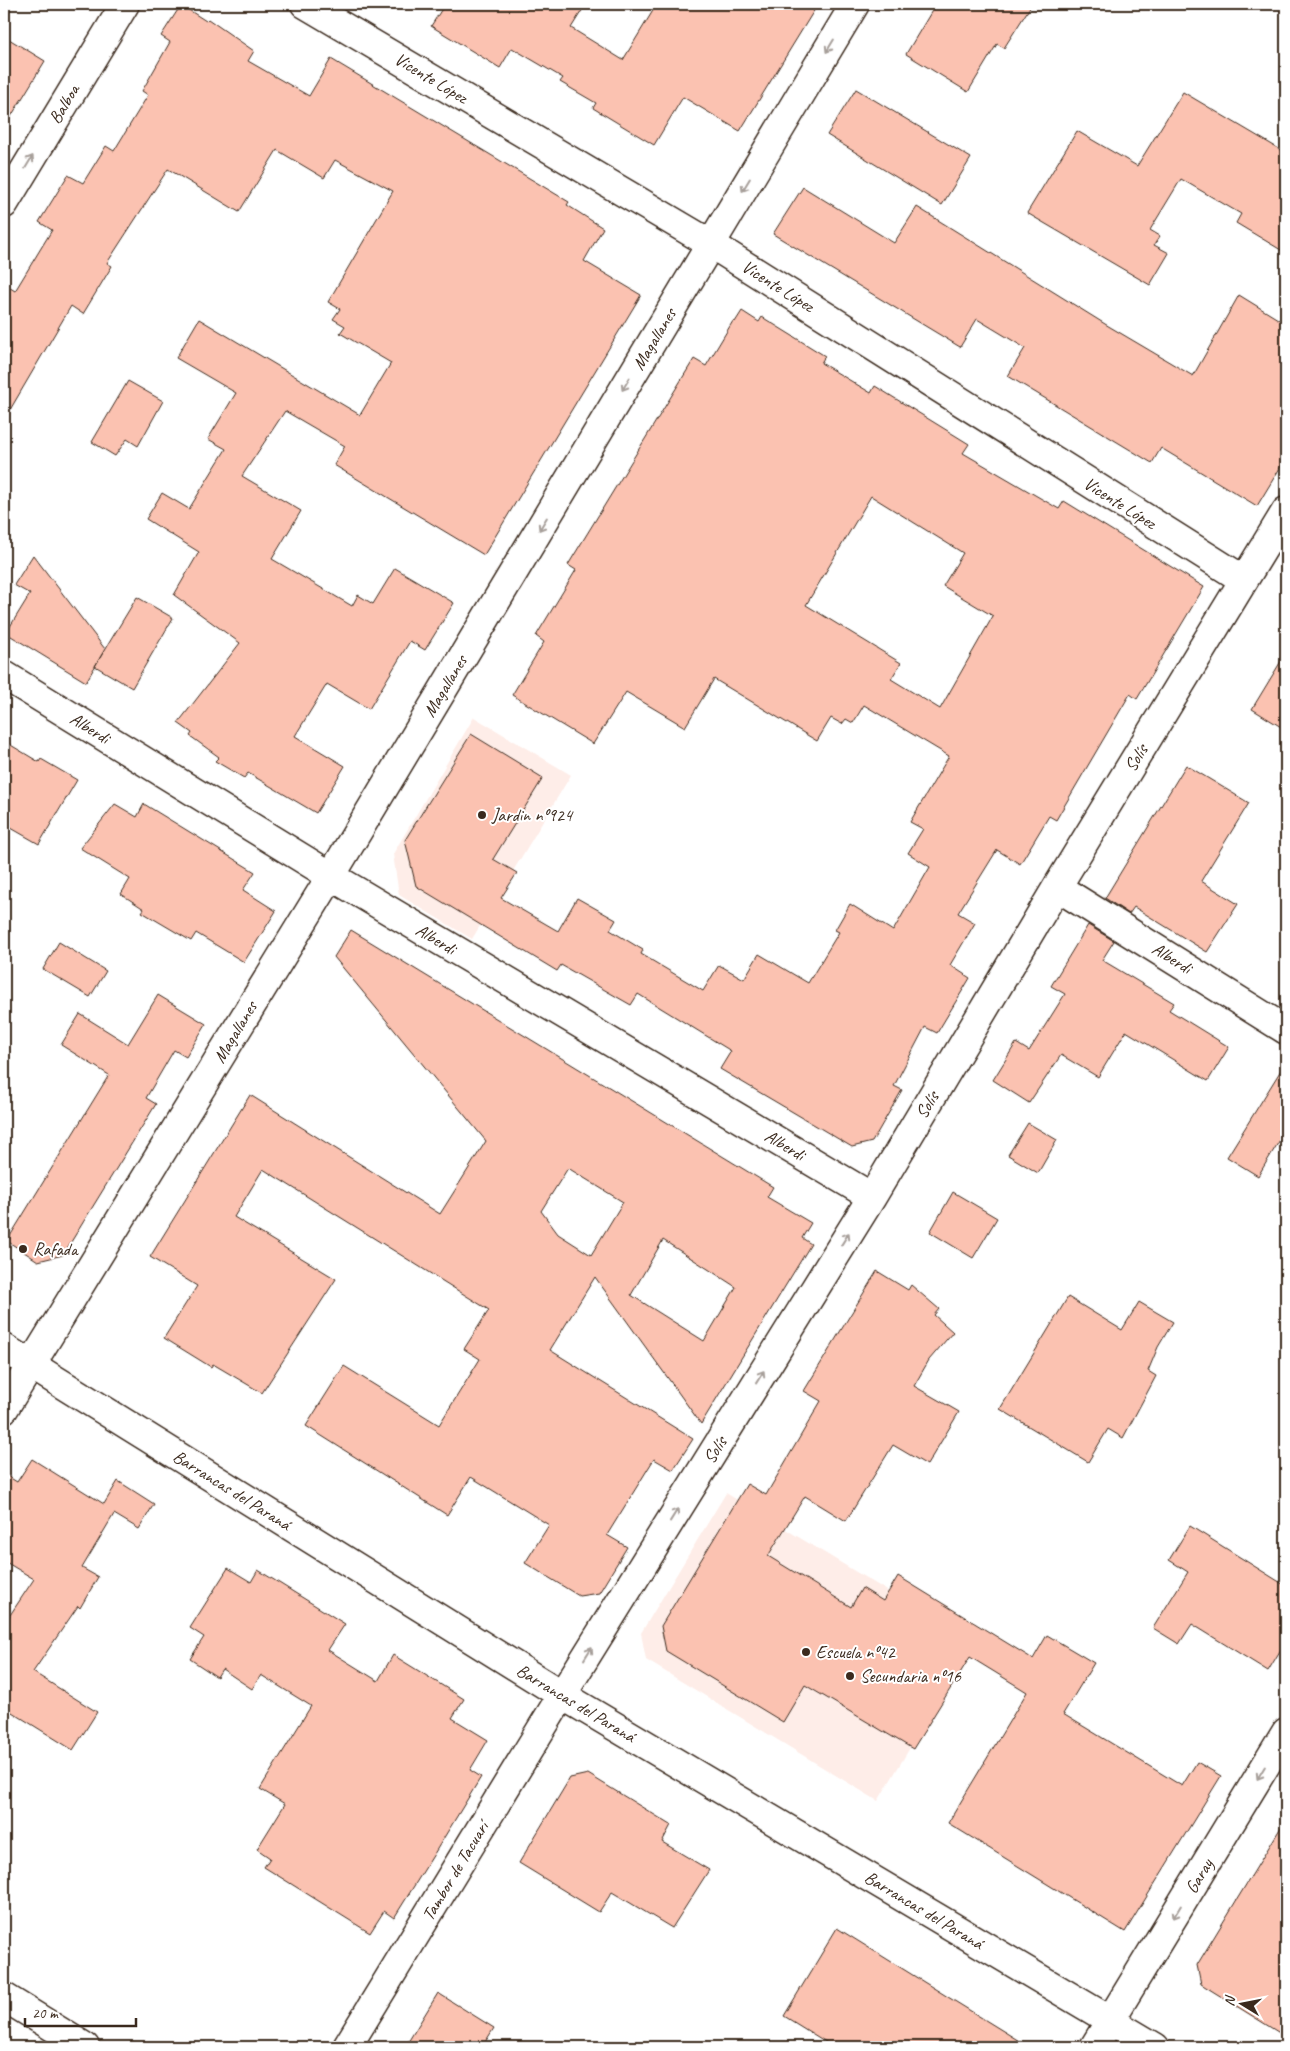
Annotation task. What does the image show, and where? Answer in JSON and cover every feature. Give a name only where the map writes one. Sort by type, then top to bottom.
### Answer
[{"type":"street","name":"Balboa","points":[[4,204],[125,4]]},
{"type":"street","name":"Vicente López","points":[[305,4],[711,244],[1244,580]]},
{"type":"street","name":"Magallanes","points":[[4,1409],[330,876],[854,4]]},
{"type":"street","name":"Solís","points":[[562,1695],[872,1197],[1057,887],[1286,511]]},
{"type":"street","name":"Alberdi","points":[[4,675],[330,876],[872,1197]]},
{"type":"street","name":"Alberdi","points":[[1057,887],[1286,1030]]},
{"type":"street","name":"Barrancas del Paraná","points":[[4,1348],[562,1695],[1155,2047]]},
{"type":"street","name":"Tambor de Tacuarí","points":[[347,2047],[562,1695]]},
{"type":"street","name":"Garay","points":[[1094,2047],[1286,1732]]},
{"type":"street","points":[[4,1997],[85,2047]]},
{"type":"shaded area","name":"Jardin nº924","points":[[474,717],[571,775],[472,939],[399,895],[393,854]]},
{"type":"shaded area","name":"Escuela nº42","points":[[726,1493],[973,1643],[878,1801],[646,1660],[641,1633]]},
{"type":"building","points":[[445,4],[586,4],[571,28],[623,60],[657,4],[818,4],[740,131],[683,97],[654,145],[593,108],[596,103],[560,82],[563,78],[512,48],[500,68],[431,26]]},
{"type":"building","points":[[936,4],[1032,4],[1004,48],[997,44],[968,92],[906,54]]},
{"type":"building","points":[[181,5],[206,21],[208,19],[254,51],[248,61],[309,96],[331,59],[569,202],[567,205],[603,228],[584,261],[641,295],[484,555],[334,465],[345,446],[285,411],[242,476],[301,511],[272,559],[352,606],[358,595],[373,604],[395,568],[454,603],[425,650],[410,641],[369,709],[327,684],[295,736],[345,766],[316,813],[248,773],[244,778],[215,761],[219,757],[190,736],[192,733],[178,723],[240,643],[174,595],[199,552],[146,519],[162,493],[189,509],[226,449],[208,439],[236,393],[176,358],[199,319],[360,415],[391,363],[340,333],[345,326],[333,319],[340,309],[328,302],[393,191],[335,160],[324,178],[277,150],[239,212],[168,169],[107,263],[112,266],[83,314],[71,306],[4,420],[4,284],[15,291],[52,230],[39,222],[68,175],[83,183],[106,146],[114,151],[148,95],[142,91],[170,42],[161,36]]},
{"type":"building","points":[[4,36],[45,61],[4,128]]},
{"type":"building","points":[[856,89],[971,158],[942,205],[827,135]]},
{"type":"building","points":[[1183,92],[1286,153],[1286,253],[1236,223],[1241,214],[1181,179],[1150,230],[1160,236],[1154,245],[1169,253],[1150,285],[1027,213],[1077,131],[1137,166]]},
{"type":"building","points":[[803,187],[894,243],[917,207],[1105,324],[1193,376],[1239,295],[1286,324],[1286,458],[1257,506],[1161,448],[1152,463],[1008,376],[1025,348],[977,319],[960,347],[773,234]]},
{"type":"building","points":[[742,311],[759,322],[762,317],[825,356],[821,363],[871,393],[875,386],[969,444],[963,453],[1059,509],[1064,501],[1204,587],[1137,699],[1130,694],[1056,820],[1049,816],[1020,864],[997,850],[958,913],[975,923],[950,965],[970,978],[937,1033],[925,1027],[894,1086],[902,1090],[872,1142],[852,1147],[720,1069],[731,1051],[638,994],[631,1005],[561,965],[557,971],[416,886],[405,840],[471,734],[543,778],[493,859],[517,873],[501,898],[558,931],[577,898],[616,920],[610,930],[643,950],[641,954],[703,991],[719,965],[744,979],[759,954],[808,983],[839,932],[835,930],[850,904],[893,931],[930,867],[908,853],[923,829],[910,822],[949,756],[864,705],[853,723],[846,719],[842,724],[831,718],[817,741],[714,679],[685,727],[626,692],[593,744],[512,695],[544,642],[536,636],[576,570],[568,565],[694,359],[706,366],[733,321],[735,322]],"holes":[[[871,496],[963,553],[943,586],[993,616],[940,709],[891,679],[901,663],[806,605]]]},
{"type":"building","points":[[128,381],[163,401],[138,446],[127,439],[115,456],[92,442]]},
{"type":"building","points":[[33,555],[105,649],[86,682],[6,633],[30,594],[14,585]]},
{"type":"building","points":[[137,597],[173,618],[132,688],[95,666]]},
{"type":"building","points":[[1286,653],[1286,730],[1252,709]]},
{"type":"building","points":[[4,741],[39,762],[41,759],[77,780],[39,844],[4,824]]},
{"type":"building","points":[[1186,765],[1249,803],[1201,881],[1238,904],[1207,952],[1134,907],[1129,914],[1105,898]]},
{"type":"building","points":[[115,804],[137,817],[144,804],[255,872],[243,890],[276,911],[244,962],[196,933],[191,941],[142,912],[144,909],[121,894],[130,879],[80,848]]},
{"type":"building","points":[[1088,925],[1114,941],[1102,960],[1174,1003],[1169,1010],[1229,1047],[1208,1081],[1126,1031],[1098,1077],[1061,1055],[1029,1103],[993,1080],[1016,1043],[1029,1051],[1065,994],[1051,986]]},
{"type":"building","points":[[351,930],[773,1187],[767,1197],[811,1223],[802,1238],[811,1244],[701,1424],[595,1277],[550,1350],[693,1439],[673,1470],[654,1459],[607,1535],[627,1547],[599,1593],[579,1596],[525,1563],[549,1525],[471,1477],[447,1515],[306,1426],[344,1366],[439,1425],[480,1359],[464,1349],[489,1310],[263,1169],[234,1217],[336,1279],[262,1393],[213,1364],[211,1367],[164,1338],[197,1286],[150,1257],[250,1095],[440,1214],[486,1141],[334,957]],"holes":[[[568,1168],[623,1202],[591,1255],[558,1234],[541,1211]],[[663,1240],[736,1287],[704,1341],[631,1295]]]},
{"type":"building","points":[[59,942],[106,971],[90,997],[43,969]]},
{"type":"building","points":[[158,995],[206,1024],[186,1057],[174,1050],[146,1098],[156,1104],[63,1255],[38,1261],[7,1241],[109,1075],[61,1045],[80,1014],[128,1044]]},
{"type":"building","points":[[1286,1062],[1286,1130],[1258,1176],[1227,1157]]},
{"type":"building","points":[[1028,1123],[1057,1140],[1038,1173],[1008,1155]]},
{"type":"building","points":[[953,1192],[997,1218],[973,1258],[930,1232]]},
{"type":"building","points":[[877,1271],[908,1290],[911,1285],[939,1309],[934,1315],[953,1332],[929,1360],[914,1386],[959,1412],[927,1465],[893,1445],[846,1521],[805,1496],[768,1556],[851,1607],[862,1588],[883,1601],[898,1576],[1033,1659],[1047,1635],[1094,1663],[1063,1714],[1182,1786],[1197,1762],[1221,1776],[1125,1932],[948,1823],[1027,1692],[970,1657],[913,1749],[805,1685],[783,1722],[666,1651],[661,1626],[747,1484],[766,1495],[821,1401],[804,1391]]},
{"type":"building","points":[[1068,1297],[1122,1330],[1139,1302],[1173,1322],[1158,1347],[1148,1371],[1156,1376],[1123,1438],[1108,1429],[1088,1462],[1000,1409]]},
{"type":"building","points":[[32,1459],[104,1504],[118,1481],[154,1504],[139,1529],[114,1514],[82,1568],[98,1577],[80,1608],[78,1606],[33,1672],[97,1712],[73,1750],[7,1709],[4,1715],[4,1624],[34,1579],[4,1561],[4,1474],[17,1482]]},
{"type":"building","points":[[1190,1526],[1286,1586],[1286,1641],[1268,1671],[1192,1624],[1179,1644],[1153,1628],[1188,1572],[1169,1560]]},
{"type":"building","points":[[228,1568],[251,1582],[258,1570],[345,1624],[328,1650],[378,1681],[393,1655],[464,1699],[452,1718],[488,1740],[470,1770],[481,1777],[434,1854],[394,1918],[384,1911],[370,1933],[264,1867],[270,1858],[257,1849],[285,1804],[260,1789],[311,1706],[261,1675],[252,1689],[222,1669],[217,1677],[190,1659],[204,1637],[190,1628]]},
{"type":"building","points":[[588,1774],[671,1825],[662,1842],[709,1870],[672,1928],[612,1892],[599,1912],[519,1863],[570,1778]]},
{"type":"building","points":[[1286,1819],[1286,2037],[1201,1984],[1197,1965]]},
{"type":"building","points":[[837,1928],[1029,2047],[834,2047],[784,2016]]},
{"type":"building","points":[[438,1993],[494,2028],[482,2047],[405,2047]]},
{"type":"place","name":"Jardin nº924","points":[[482,815]]},
{"type":"place","name":"Rafada","points":[[23,1249]]},
{"type":"place","name":"Escuela nº42","points":[[806,1652]]},
{"type":"place","name":"Secundaria nº16","points":[[850,1676]]}]
